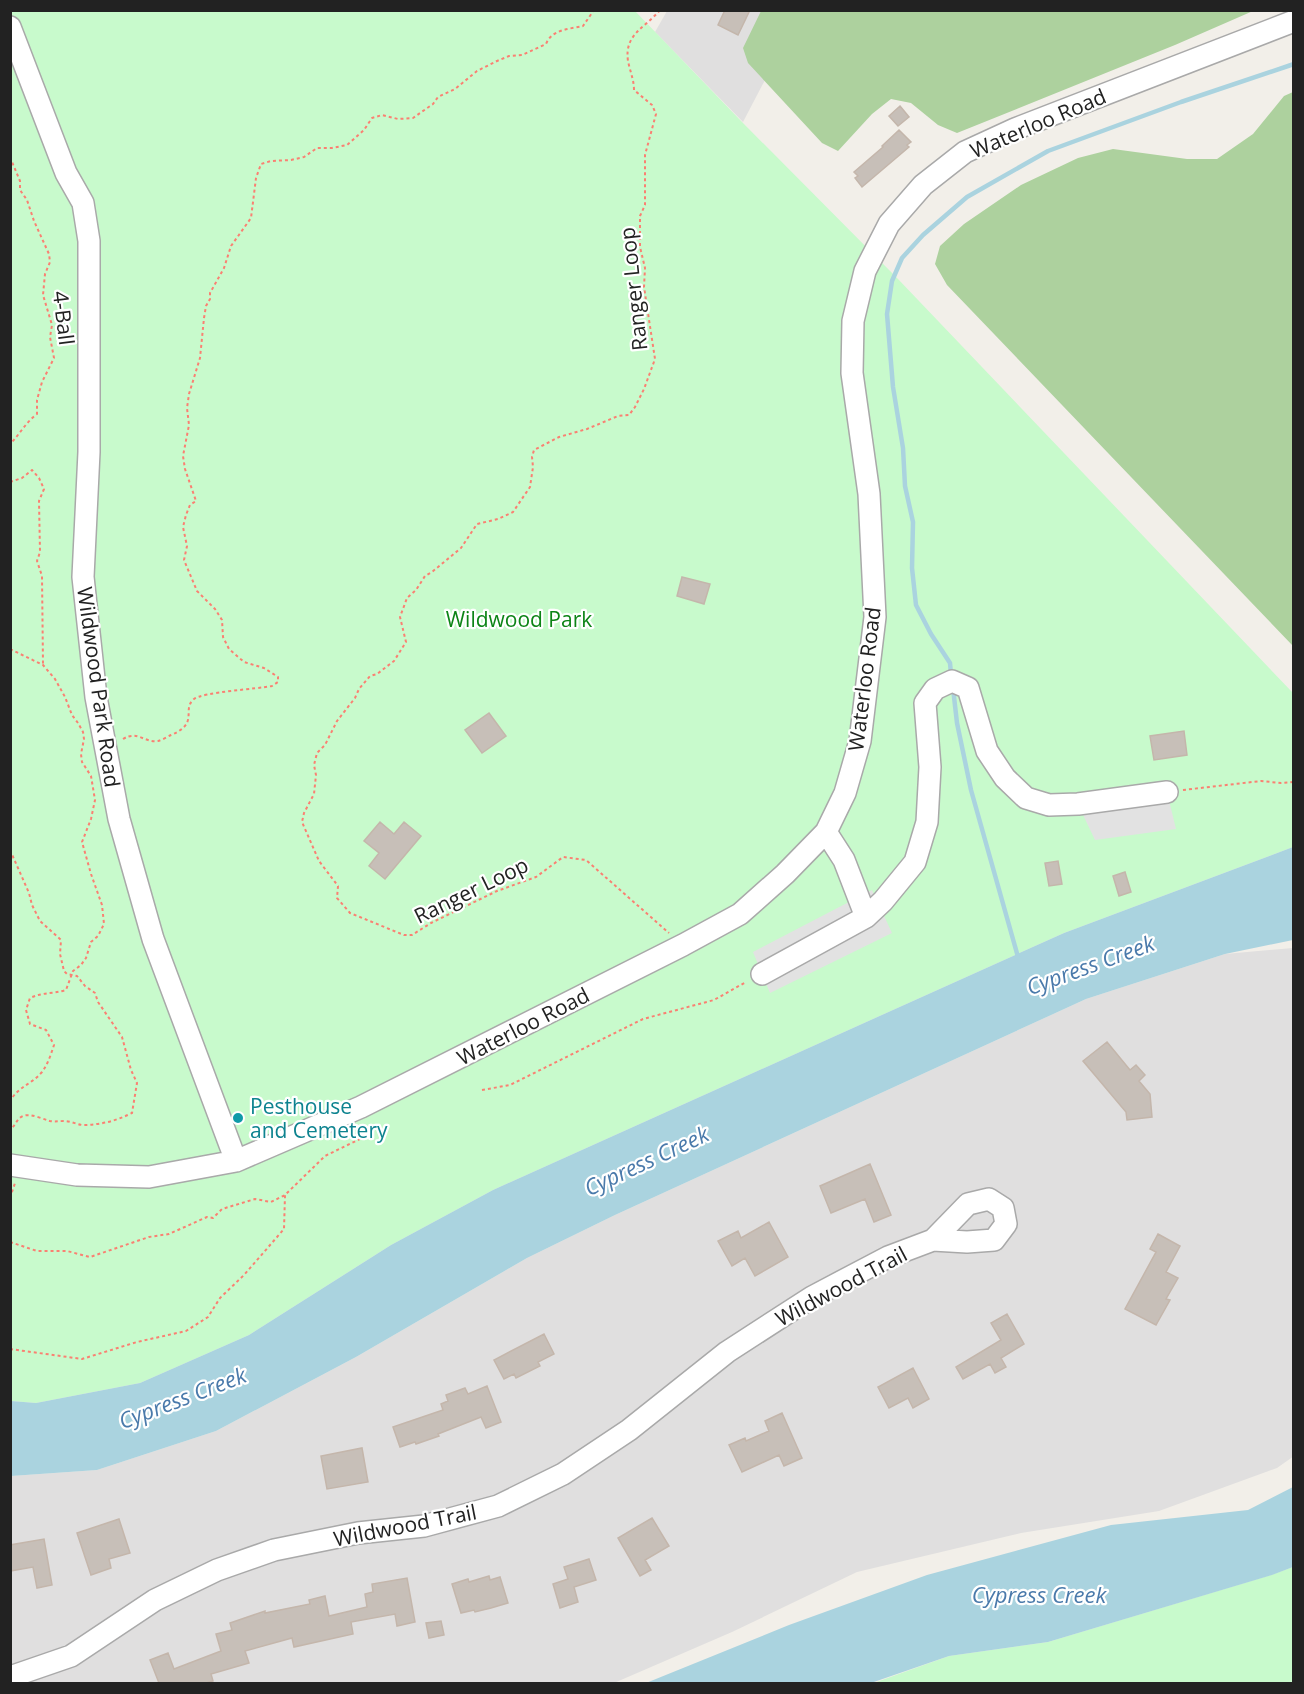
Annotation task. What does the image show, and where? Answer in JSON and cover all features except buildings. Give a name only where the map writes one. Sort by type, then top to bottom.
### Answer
[{"type":"street","name":"Waterloo Road","points":[[10,1165],[77,1175],[149,1177],[237,1161],[361,1107],[683,945],[740,914],[785,874],[826,832],[845,793],[860,741],[875,617],[868,494],[852,374],[853,321],[865,271],[889,224],[923,184],[965,152],[1015,129],[1293,21]]},
{"type":"street","name":"Wildwood Park Road","points":[[10,27],[25,61],[66,173],[83,203],[89,240],[89,452],[83,577],[96,697],[119,819],[153,939],[237,1161]]},
{"type":"street","points":[[762,974],[866,917],[883,901],[915,862],[928,811],[930,767],[925,703],[935,689],[952,681],[968,688],[987,751],[1005,778],[1026,798],[1049,805],[1078,804],[1167,792]]},
{"type":"street","points":[[826,832],[844,860],[866,917]]},
{"type":"street","name":"Wildwood Trail","points":[[10,1677],[71,1656],[156,1600],[217,1570],[274,1550],[358,1533],[424,1526],[498,1506],[569,1470],[629,1430],[727,1352],[812,1297],[888,1257],[933,1240]]},
{"type":"path","points":[[84,739],[95,746],[105,745],[129,735],[158,741],[181,731],[187,724],[190,704],[196,698],[272,686],[278,682],[278,677],[264,668],[244,662],[229,650],[223,637],[222,620],[215,609],[197,591],[184,560],[187,546],[184,521],[190,505],[196,501],[183,456],[189,425],[187,408],[200,358],[206,306],[210,293],[224,268],[231,246],[250,218],[256,178],[261,164],[304,157],[317,148],[347,145],[364,130],[372,118],[382,115],[398,119],[413,118],[433,104],[438,97],[455,89],[477,71],[509,56],[522,55],[546,44],[549,38],[558,31],[583,26],[594,10]]},
{"type":"path","name":"Ranger Loop","points":[[660,10],[634,34],[627,51],[634,90],[652,105],[656,114],[645,155],[645,205],[640,216],[640,247],[645,268],[644,287],[655,359],[644,389],[628,415],[618,416],[587,429],[559,437],[534,450],[530,487],[513,512],[498,519],[477,524],[462,548],[425,576],[416,590],[407,598],[400,617],[406,642],[394,661],[377,674],[370,676],[359,689],[355,698],[337,721],[325,745],[317,753],[314,765],[316,775],[314,794],[302,822],[319,861],[338,886],[337,898],[350,913],[404,935],[412,936],[431,923],[497,891],[536,878],[563,857],[586,860],[683,945]]},
{"type":"path","name":"4-Ball","points":[[10,157],[20,181],[20,190],[50,254],[43,295],[52,326],[50,337],[54,358],[42,382],[37,400],[37,414],[27,421],[10,444]]},
{"type":"path","points":[[10,482],[22,478],[32,470],[44,489],[39,501],[41,509],[38,561],[42,576],[43,665]]},
{"type":"path","points":[[10,649],[43,665],[55,679],[84,739],[82,762],[91,776],[94,801],[91,819],[82,842],[102,904],[104,924],[98,936],[91,942],[86,958],[71,975],[66,990],[39,994],[30,998],[26,1010],[30,1024],[46,1030],[54,1045],[43,1071],[17,1090],[10,1101]]},
{"type":"path","points":[[1167,792],[1261,781],[1293,782]]},
{"type":"path","points":[[10,850],[40,921],[61,940],[60,954],[64,971],[77,976],[95,993],[98,1002],[122,1037],[137,1083],[132,1113],[102,1124],[80,1125],[24,1116],[17,1120],[14,1127],[10,1129]]},
{"type":"path","points":[[482,1090],[510,1085],[643,1018],[714,999],[762,974]]},
{"type":"path","points":[[10,1242],[37,1251],[67,1251],[90,1257],[148,1237],[169,1234],[207,1217],[213,1218],[222,1209],[255,1199],[271,1202],[285,1195],[325,1156],[362,1138]]},
{"type":"path","points":[[10,1349],[82,1359],[137,1342],[186,1331],[208,1317],[220,1298],[244,1275],[284,1229],[285,1195]]},
{"type":"shaded area","points":[[667,11],[801,11],[743,122],[655,32]]},
{"type":"shaded area","points":[[1165,784],[1176,829],[1095,840],[1074,796]]},
{"type":"shaded area","points":[[872,890],[892,933],[770,993],[753,952]]},
{"type":"shaded area","points":[[1293,948],[1294,1456],[1277,1468],[1159,1511],[1021,1533],[857,1572],[732,1632],[614,1683],[11,1684],[11,1476],[97,1470],[216,1431],[356,1357],[527,1258],[615,1215],[1086,999],[1225,954]]},
{"type":"green space","points":[[761,10],[1253,11],[957,133],[938,125],[911,103],[891,99],[872,114],[838,151],[822,143],[748,63],[743,48]]},
{"type":"green space","name":"Wildwood Park","points":[[10,11],[635,11],[898,279],[1293,693],[1293,847],[1064,933],[493,1190],[391,1245],[249,1335],[140,1383],[36,1403],[11,1401]]},
{"type":"green space","points":[[1293,92],[1293,646],[947,285],[935,264],[940,246],[964,224],[1021,185],[1078,158],[1113,149],[1187,159],[1217,159],[1253,134],[1284,96]]},
{"type":"green space","points":[[1293,1567],[1293,1683],[871,1684],[949,1656],[1048,1642]]},
{"type":"water","name":"Cypress Creek","points":[[1293,847],[1293,940],[1225,954],[1086,999],[615,1215],[527,1258],[356,1357],[216,1431],[97,1470],[11,1476],[11,1401],[36,1403],[140,1383],[249,1335],[391,1245],[493,1190],[1064,933]]},
{"type":"water","name":"Cypress Creek","points":[[1293,1487],[1293,1567],[1272,1575],[1048,1642],[949,1656],[871,1683],[646,1683],[789,1625],[927,1575],[1111,1525],[1248,1510]]},
{"type":"waterway","points":[[951,674],[950,663],[916,605],[912,568],[913,522],[905,486],[903,448],[893,387],[887,314],[892,281],[902,258],[923,235],[967,197],[1048,151],[1181,102],[1294,64]]},
{"type":"waterway","points":[[953,688],[957,723],[971,790],[1018,957]]},
{"type":"place","name":"Pesthouse and Cemetery","points":[[238,1118]]}]
